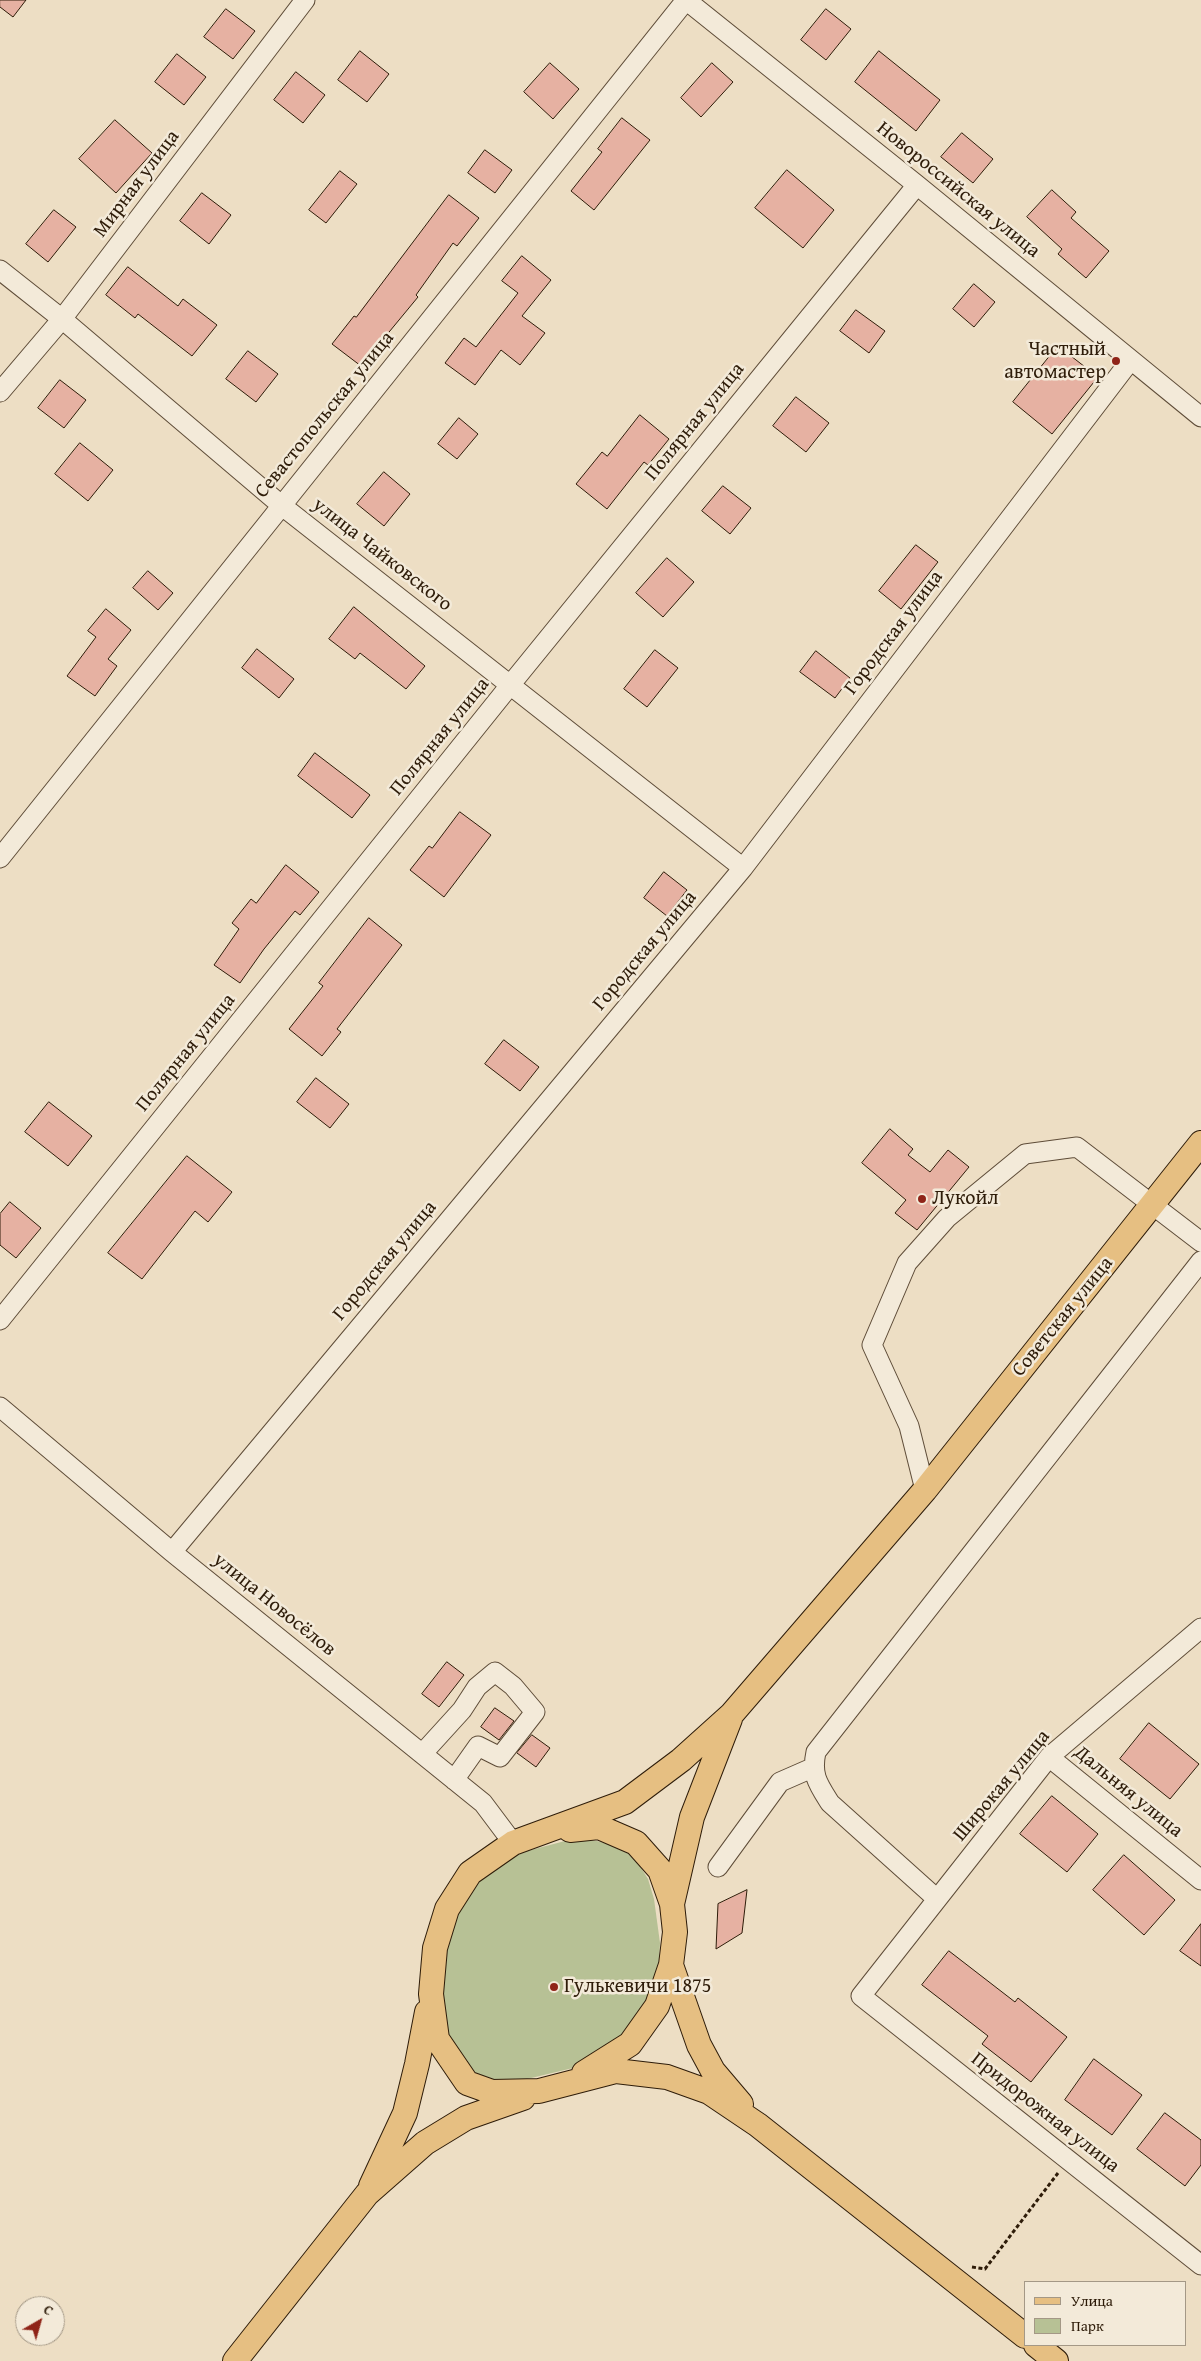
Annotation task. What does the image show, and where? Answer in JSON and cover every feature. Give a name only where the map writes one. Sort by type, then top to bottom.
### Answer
[{"type":"main road","name":"Советская улица","points":[[731,1715],[925,1490],[1201,1143]]},
{"type":"main road","points":[[367,2194],[405,2113],[431,1994],[434,1948],[446,1909],[470,1873],[513,1843],[625,1802],[681,1760],[731,1715]]},
{"type":"main road","points":[[672,1904],[692,1817],[731,1715]]},
{"type":"main road","points":[[543,1833],[599,1827],[636,1843],[660,1870],[672,1904],[675,1932],[671,1965],[657,2006],[630,2044],[572,2081]]},
{"type":"main road","points":[[671,1965],[699,2045],[713,2071],[758,2125]]},
{"type":"main road","points":[[431,1994],[437,2039],[450,2062],[467,2083],[492,2092],[539,2091]]},
{"type":"main road","points":[[235,2361],[367,2194],[425,2143],[466,2118],[539,2091],[572,2081],[616,2072],[667,2077],[709,2092],[758,2125],[1024,2335]]},
{"type":"main road","points":[[1037,2346],[1056,2361]]},
{"type":"street","name":"Мирная улица","points":[[0,392],[62,319],[305,0]]},
{"type":"street","name":"Новороссийская улица","points":[[686,0],[917,185],[1130,361],[1201,417]]},
{"type":"street","name":"Севастопольская улица","points":[[0,858],[686,0]]},
{"type":"street","name":"Полярная улица","points":[[0,1320],[511,684],[917,185]]},
{"type":"street","name":"улица Чайковского","points":[[0,270],[62,319],[281,505],[743,868]]},
{"type":"street","name":"Городская улица","points":[[172,1552],[743,868],[1130,361]]},
{"type":"street","points":[[925,1490],[909,1426],[872,1345],[907,1263],[947,1218],[1025,1154],[1076,1147],[1201,1242]]},
{"type":"street","points":[[937,1899],[830,1803],[818,1784],[812,1768],[816,1752],[1201,1261]]},
{"type":"street","name":"улица Новосёлов","points":[[0,1407],[172,1552],[483,1803],[513,1843]]},
{"type":"street","name":"Широкая улица","points":[[861,1996],[1049,1758],[1201,1628]]},
{"type":"street","points":[[422,1754],[462,1710],[478,1687],[495,1672],[513,1686],[535,1712],[500,1757],[478,1746],[454,1780]]},
{"type":"street","name":"Дальняя улица","points":[[1049,1758],[1201,1880]]},
{"type":"street","points":[[718,1867],[780,1782],[812,1768]]},
{"type":"street","name":"Придорожная улица","points":[[861,1996],[1201,2265]]},
{"type":"path","points":[[967,2267],[984,2269],[1068,2160]]},
{"type":"green space","points":[[565,1841],[597,1841],[621,1848],[633,1855],[648,1879],[654,1899],[660,1943],[659,1964],[647,2002],[634,2025],[602,2056],[573,2068],[506,2084],[473,2080],[443,2031],[441,1975],[449,1927],[476,1881],[503,1861],[527,1851]]},
{"type":"building","points":[[0,0],[26,0],[13,17],[0,7]]},
{"type":"building","points":[[226,9],[255,31],[233,59],[204,37]]},
{"type":"building","points":[[826,9],[851,29],[826,60],[801,40]]},
{"type":"building","points":[[360,51],[389,74],[367,102],[338,80]]},
{"type":"building","points":[[879,51],[940,100],[916,131],[855,82]]},
{"type":"building","points":[[177,54],[206,77],[184,105],[155,82]]},
{"type":"building","points":[[550,63],[579,89],[553,119],[524,92]]},
{"type":"building","points":[[712,63],[733,82],[701,117],[681,98]]},
{"type":"building","points":[[296,72],[325,95],[303,123],[274,100]]},
{"type":"building","points":[[622,118],[650,140],[594,210],[571,191],[602,152],[598,149]]},
{"type":"building","points":[[115,120],[152,153],[116,193],[79,159]]},
{"type":"building","points":[[962,133],[993,159],[973,183],[941,157]]},
{"type":"building","points":[[485,150],[512,170],[495,193],[468,173]]},
{"type":"building","points":[[787,170],[834,210],[803,248],[755,208]]},
{"type":"building","points":[[340,171],[357,184],[326,223],[309,210]]},
{"type":"building","points":[[1052,190],[1076,212],[1071,218],[1109,251],[1086,278],[1058,254],[1062,249],[1027,217]]},
{"type":"building","points":[[202,193],[231,215],[209,244],[180,221]]},
{"type":"building","points":[[449,195],[479,218],[457,246],[453,243],[416,295],[418,297],[361,366],[332,344],[354,316],[356,317]]},
{"type":"building","points":[[54,210],[76,227],[48,262],[26,244]]},
{"type":"building","points":[[522,256],[551,280],[522,316],[545,333],[520,365],[501,350],[475,385],[445,363],[464,338],[476,347],[518,293],[502,281]]},
{"type":"building","points":[[128,267],[178,306],[183,299],[217,325],[192,356],[138,314],[135,318],[106,295]]},
{"type":"building","points":[[974,284],[995,302],[974,327],[953,309]]},
{"type":"building","points":[[856,310],[885,331],[869,353],[840,331]]},
{"type":"building","points":[[1058,346],[1098,377],[1052,434],[1013,402]]},
{"type":"building","points":[[248,351],[278,374],[256,402],[226,379]]},
{"type":"building","points":[[60,380],[86,400],[64,428],[38,408]]},
{"type":"building","points":[[796,397],[829,423],[806,452],[773,426]]},
{"type":"building","points":[[640,415],[669,439],[648,465],[644,462],[607,509],[576,484],[602,452],[607,456]]},
{"type":"building","points":[[459,418],[478,434],[457,459],[438,444]]},
{"type":"building","points":[[80,443],[113,470],[88,501],[55,474]]},
{"type":"building","points":[[384,472],[410,494],[384,526],[357,504]]},
{"type":"building","points":[[723,486],[751,508],[730,534],[702,511]]},
{"type":"building","points":[[916,545],[938,562],[901,609],[879,591]]},
{"type":"building","points":[[667,558],[694,582],[663,617],[636,593]]},
{"type":"building","points":[[148,571],[173,593],[158,610],[133,588]]},
{"type":"building","points":[[354,607],[425,666],[406,689],[360,653],[355,659],[329,639]]},
{"type":"building","points":[[106,609],[131,630],[108,659],[117,666],[95,696],[67,676],[96,637],[88,631]]},
{"type":"building","points":[[257,649],[294,679],[279,698],[242,668]]},
{"type":"building","points":[[655,650],[678,668],[647,707],[624,689]]},
{"type":"building","points":[[816,651],[850,678],[835,698],[800,672]]},
{"type":"building","points":[[315,753],[370,795],[352,818],[298,776]]},
{"type":"building","points":[[460,812],[491,835],[444,897],[410,870],[429,846],[432,848]]},
{"type":"building","points":[[286,865],[319,892],[300,915],[295,911],[264,949],[240,983],[214,965],[239,929],[232,923],[251,899],[256,903]]},
{"type":"building","points":[[664,872],[687,890],[667,916],[644,898]]},
{"type":"building","points":[[369,918],[402,945],[337,1029],[341,1032],[322,1056],[289,1029],[323,986],[319,983]]},
{"type":"building","points":[[504,1040],[539,1067],[520,1091],[485,1064]]},
{"type":"building","points":[[316,1078],[349,1104],[330,1128],[297,1102]]},
{"type":"building","points":[[49,1102],[92,1136],[68,1166],[25,1132]]},
{"type":"building","points":[[890,1129],[913,1149],[908,1155],[930,1172],[948,1150],[969,1167],[917,1230],[895,1213],[906,1200],[862,1163]]},
{"type":"building","points":[[187,1156],[232,1192],[208,1222],[195,1211],[142,1279],[108,1253]]},
{"type":"building","points":[[10,1202],[41,1228],[16,1258],[0,1245],[0,1214]]},
{"type":"building","points":[[447,1662],[464,1675],[439,1707],[422,1694]]},
{"type":"building","points":[[495,1708],[514,1721],[499,1740],[481,1727]]},
{"type":"building","points":[[1149,1723],[1199,1764],[1170,1799],[1120,1759]]},
{"type":"building","points":[[532,1735],[550,1748],[536,1767],[517,1753]]},
{"type":"building","points":[[1052,1796],[1098,1834],[1067,1872],[1020,1834]]},
{"type":"building","points":[[1124,1855],[1175,1900],[1144,1935],[1093,1890]]},
{"type":"building","points":[[747,1890],[742,1933],[716,1949],[718,1904]]},
{"type":"building","points":[[1201,1924],[1201,1966],[1180,1951]]},
{"type":"building","points":[[949,1951],[1015,2002],[1018,1998],[1067,2037],[1031,2082],[982,2044],[988,2036],[922,1985]]},
{"type":"building","points":[[1094,2059],[1142,2095],[1112,2135],[1065,2100]]},
{"type":"building","points":[[1165,2113],[1201,2140],[1201,2165],[1185,2186],[1137,2149]]},
{"type":"place","name":"Частный автомастер","points":[[1116,361]]},
{"type":"place","name":"Лукойл","points":[[922,1199]]},
{"type":"place","name":"Гулькевичи 1875","points":[[554,1987]]}]
